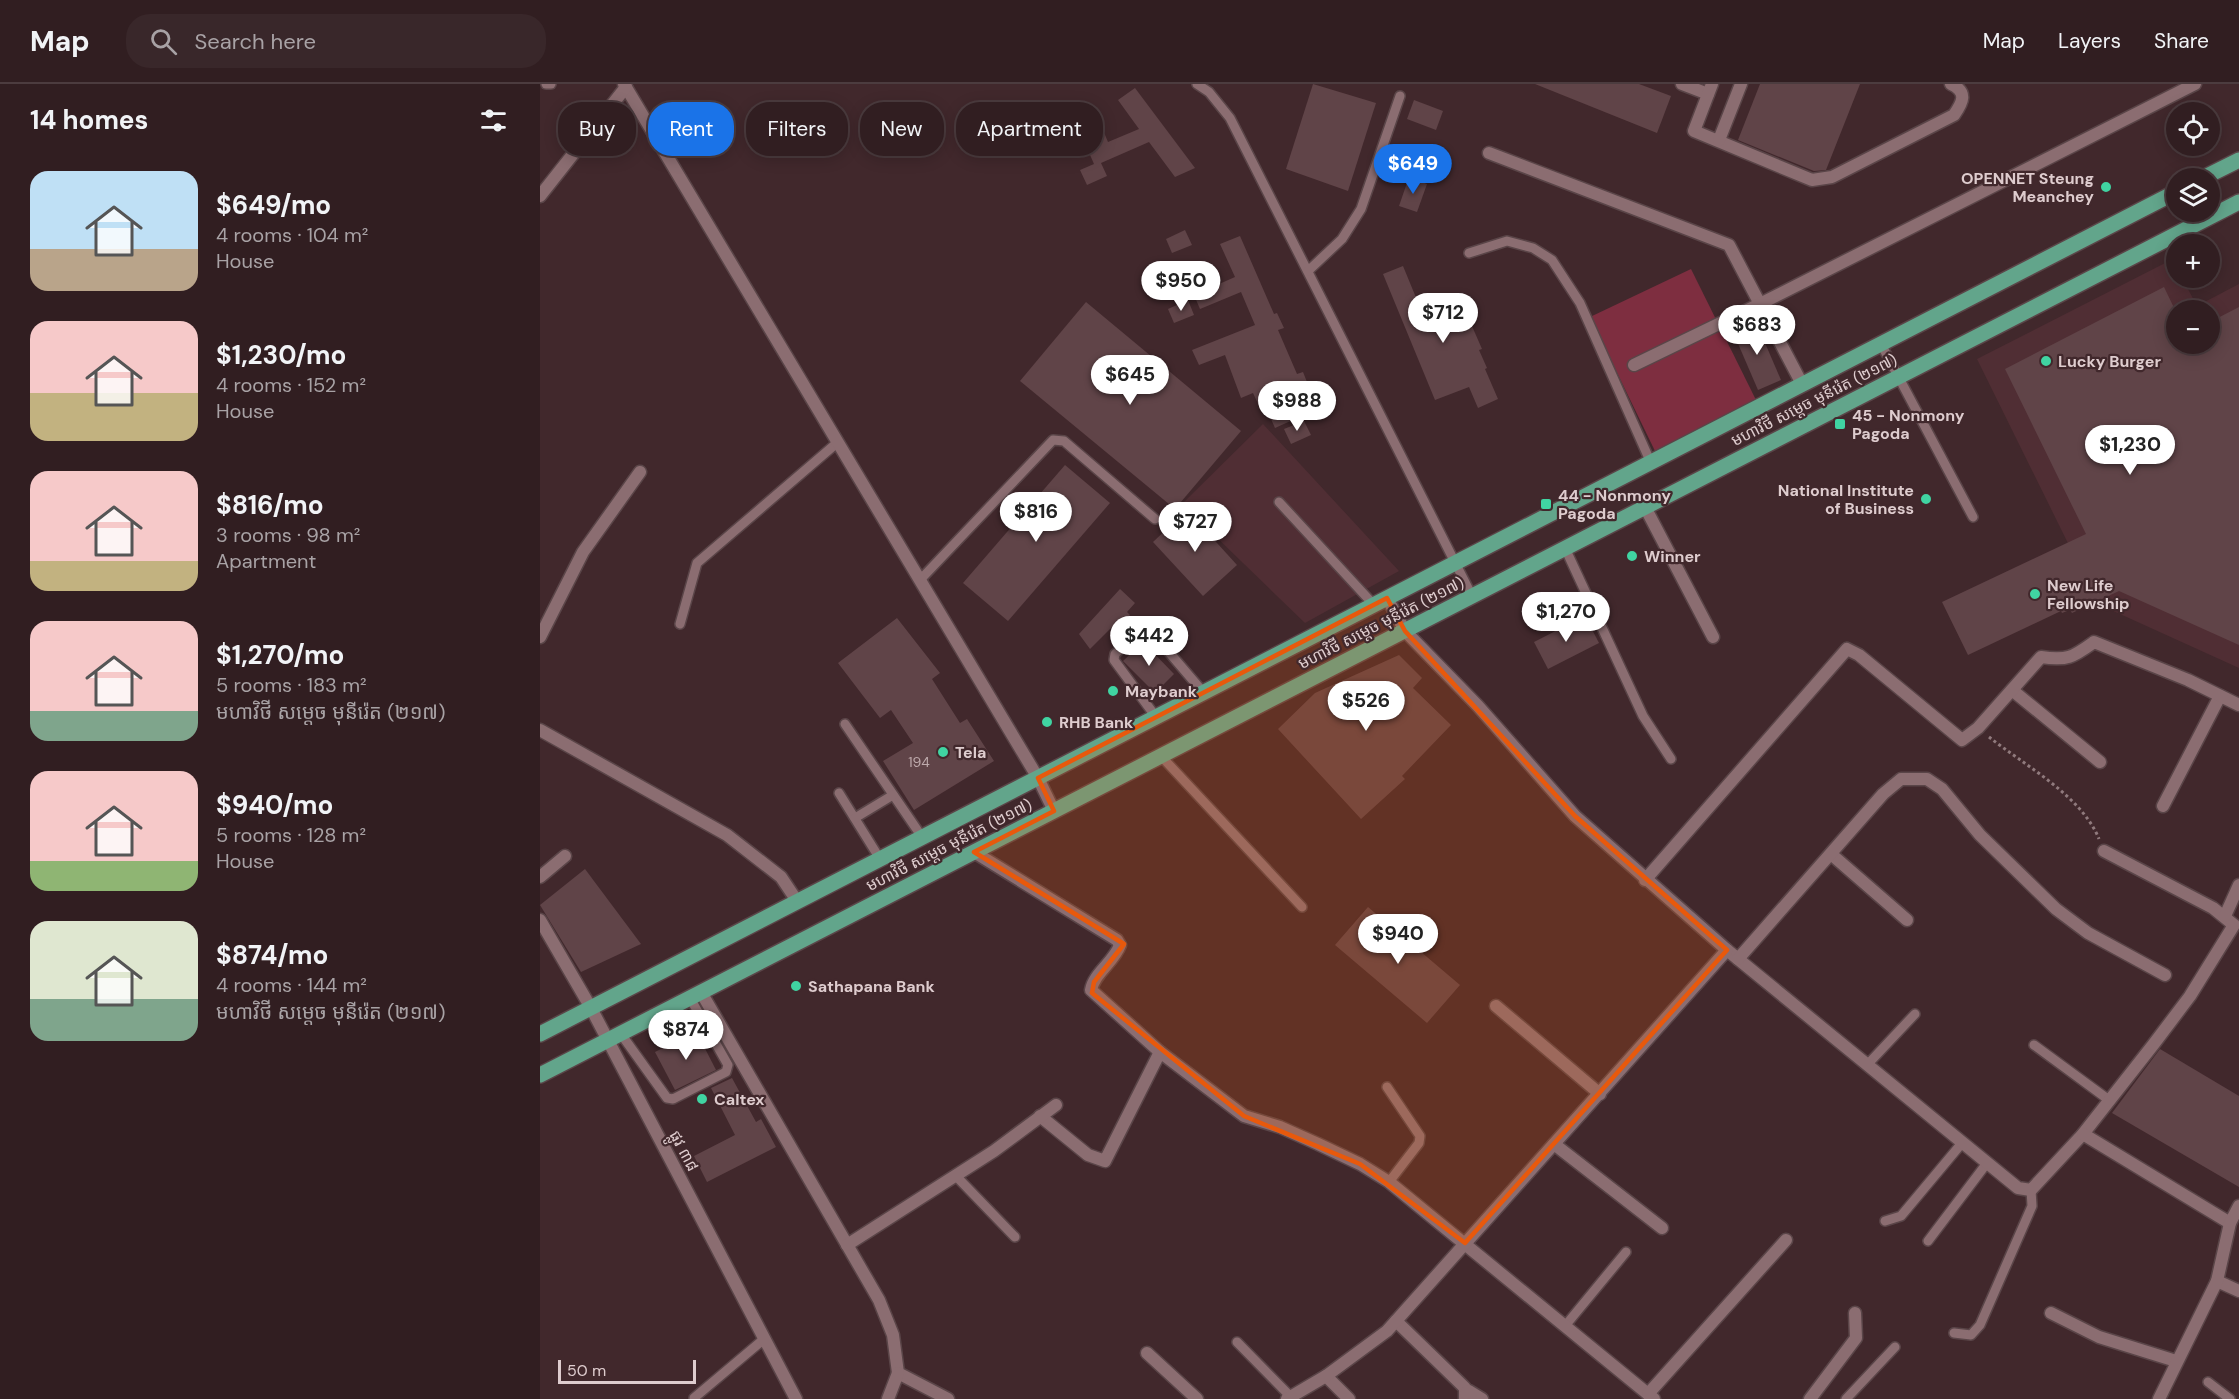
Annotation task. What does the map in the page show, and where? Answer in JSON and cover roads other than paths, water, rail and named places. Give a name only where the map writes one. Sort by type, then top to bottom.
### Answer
[{"type":"main road","points":[[2220,170],[2239,160]]},
{"type":"main road","name":"មហាវិថី សម្តេច មុនីរ៉េត (២១៧)","points":[[540,1034],[2166,197]]},
{"type":"main road","name":"មហាវិថី សម្តេច មុនីរ៉េត (២១៧)","points":[[540,1075],[2239,202]]},
{"type":"street","points":[[1682,84],[1710,89],[1694,131],[1812,180],[1832,177],[1953,115],[1963,103],[1963,96],[1958,87],[1951,84]]},
{"type":"street","points":[[1719,140],[1741,84]]},
{"type":"street","points":[[1634,365],[1760,304],[2195,84]]},
{"type":"street","points":[[540,196],[625,86],[1038,778],[1054,811]]},
{"type":"street","points":[[1489,153],[1729,245],[1802,384]]},
{"type":"street","points":[[540,637],[583,552],[639,472]]},
{"type":"street","points":[[1645,507],[1713,637]]},
{"type":"street","points":[[1381,601],[1405,631],[1478,706],[1575,816],[1727,950],[2018,1188],[2031,1190],[2084,1134],[2190,996],[2229,937],[2234,925],[2225,916],[2104,851]]},
{"type":"street","points":[[1645,880],[1847,649],[1859,655],[1961,740],[1978,728],[2041,657],[2062,661],[2098,642],[2239,705]]},
{"type":"street","points":[[2012,690],[2100,762]]},
{"type":"street","points":[[2163,806],[2220,696]]},
{"type":"street","points":[[540,730],[727,835],[781,877],[797,902]]},
{"type":"street","points":[[1738,959],[1892,786],[1901,779],[1927,779],[1942,789],[1980,835],[2056,909],[2088,933],[2165,975]]},
{"type":"street","points":[[974,852],[1117,940],[1120,945],[1117,953],[1094,982],[1091,990],[1160,1052],[1244,1116],[1280,1127],[1318,1144],[1389,1182],[1651,1396],[1786,1240]]},
{"type":"street","points":[[1831,854],[1907,920]]},
{"type":"street","points":[[540,878],[565,856]]},
{"type":"street","points":[[2225,916],[2239,885]]},
{"type":"street","name":"ផ្លូវ ៣៨","points":[[540,920],[591,1008],[614,1037],[796,1399]]},
{"type":"street","points":[[1288,1398],[1326,1376],[1387,1331],[1727,950]]},
{"type":"street","points":[[696,995],[879,1300],[893,1335],[898,1373],[888,1399]]},
{"type":"street","points":[[1496,1006],[1600,1094]]},
{"type":"street","points":[[1040,1116],[1088,1155],[1105,1161],[1160,1052]]},
{"type":"street","points":[[848,1245],[956,1176],[1056,1105]]},
{"type":"street","points":[[2084,1134],[2230,1222]]},
{"type":"street","points":[[1554,1144],[1662,1228]]},
{"type":"street","points":[[2158,1399],[2217,1281],[2230,1222],[2239,1206]]},
{"type":"street","points":[[2217,1281],[2239,1291]]},
{"type":"street","points":[[1811,1399],[1856,1338],[1855,1313]]},
{"type":"street","points":[[2051,1313],[2099,1336],[2176,1361]]},
{"type":"street","points":[[1396,1321],[1461,1384],[1465,1396]]},
{"type":"street","points":[[1148,1353],[1197,1399]]},
{"type":"street","points":[[898,1373],[948,1399]]},
{"type":"street","points":[[1326,1376],[1349,1399]]},
{"type":"street","points":[[1465,1396],[1469,1391],[1482,1399]]},
{"type":"lane","points":[[546,84],[552,84]]},
{"type":"lane","points":[[1197,84],[1209,92],[1230,118],[1472,596]]},
{"type":"lane","points":[[1308,271],[1342,239],[1361,209],[1400,96]]},
{"type":"lane","points":[[1468,252],[1507,242],[1533,248],[1552,261],[1580,303],[1651,463]]},
{"type":"lane","points":[[1881,344],[1973,517]]},
{"type":"lane","points":[[920,580],[1053,440],[1064,441],[1155,519]]},
{"type":"lane","points":[[680,624],[697,563],[838,442]]},
{"type":"lane","points":[[1279,502],[1381,601]]},
{"type":"lane","points":[[1565,548],[1643,716],[1671,759]]},
{"type":"lane","points":[[1156,717],[1114,660],[1115,654],[1144,628],[1150,630],[1203,693]]},
{"type":"lane","points":[[845,724],[922,837]]},
{"type":"lane","points":[[1161,756],[1302,906]]},
{"type":"lane","points":[[839,793],[880,859]]},
{"type":"lane","points":[[855,818],[893,795]]},
{"type":"lane","points":[[614,1037],[667,1098],[673,1099],[726,1072],[728,1065],[696,995]]},
{"type":"lane","points":[[1867,1065],[1915,1014]]},
{"type":"lane","points":[[2034,1045],[2109,1100]]},
{"type":"lane","points":[[1387,1087],[1420,1136],[1419,1143],[1389,1182]]},
{"type":"lane","points":[[1885,1221],[1901,1216],[1962,1143]]},
{"type":"lane","points":[[1928,1241],[1986,1162]]},
{"type":"lane","points":[[956,1176],[1014,1238]]},
{"type":"lane","points":[[1954,1334],[1971,1335],[1980,1325],[2032,1206],[2031,1190]]},
{"type":"lane","points":[[1565,1326],[1626,1252]]},
{"type":"lane","points":[[694,1398],[764,1339]]},
{"type":"lane","points":[[1237,1342],[1288,1398]]},
{"type":"lane","points":[[1846,1399],[1895,1347]]},
{"type":"lane","points":[[2208,1383],[2230,1399]]},
{"type":"place","name":"OPENNET Steung Meanchey","points":[[2106,187]]},
{"type":"place","name":"Lucky Burger","points":[[2046,361]]},
{"type":"place","name":"45 - Nonmony Pagoda","points":[[1840,424]]},
{"type":"place","name":"National Institute of Business","points":[[1926,499]]},
{"type":"place","name":"44 - Nonmony Pagoda","points":[[1546,504]]},
{"type":"place","name":"Winner","points":[[1632,556]]},
{"type":"place","name":"New Life Fellowship","points":[[2035,594]]},
{"type":"place","name":"Maybank","points":[[1113,691]]},
{"type":"place","name":"RHB Bank","points":[[1047,722]]},
{"type":"place","name":"Tela","points":[[943,752]]},
{"type":"place","name":"Sathapana Bank","points":[[796,986]]},
{"type":"place","name":"Caltex","points":[[702,1099]]}]
